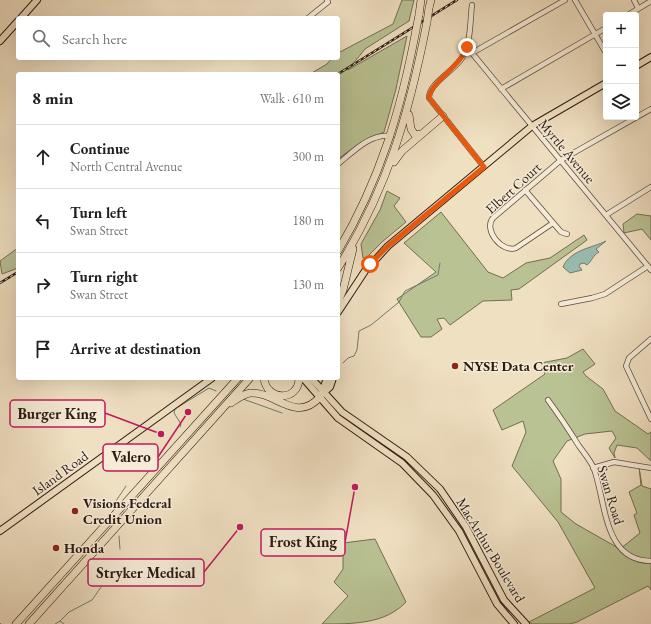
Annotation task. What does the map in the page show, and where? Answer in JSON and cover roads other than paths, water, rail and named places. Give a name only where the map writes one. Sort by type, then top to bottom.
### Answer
[{"type":"highway","points":[[340,247],[369,192],[391,136],[405,87],[421,0]]},
{"type":"highway","points":[[340,265],[356,237],[388,171],[409,106],[431,0]]},
{"type":"highway","points":[[409,106],[411,131],[415,134],[421,134]]},
{"type":"highway","points":[[388,171],[402,151],[443,116]]},
{"type":"highway","points":[[340,297],[356,237]]},
{"type":"highway","points":[[16,624],[236,380]]},
{"type":"highway","points":[[29,624],[248,380]]},
{"type":"highway","points":[[265,380],[268,390],[274,395],[282,396],[289,395],[295,390],[298,380]]},
{"type":"highway","points":[[220,412],[242,396],[251,393],[297,408],[309,405],[322,393]]},
{"type":"main road","points":[[23,16],[37,0]]},
{"type":"main road","points":[[0,41],[16,23]]},
{"type":"main road","points":[[639,64],[651,57]]},
{"type":"main road","points":[[340,309],[364,271],[376,257],[532,126],[603,86]]},
{"type":"main road","name":"Island Road","points":[[0,531],[209,380]]},
{"type":"main road","name":"MacArthur Boulevard","points":[[306,380],[345,414],[392,445],[419,467],[455,509],[477,547],[504,600],[526,624]]},
{"type":"main road","name":"MacArthur Boulevard","points":[[313,380],[342,422],[391,455],[413,473],[444,508],[459,531],[497,604],[514,624]]},
{"type":"main road","points":[[322,393],[326,380]]},
{"type":"main road","points":[[322,393],[330,387],[332,380]]},
{"type":"main road","points":[[459,531],[470,549],[477,547]]},
{"type":"main road","points":[[471,554],[481,569],[484,571],[488,569]]},
{"type":"street","points":[[310,16],[328,2],[327,0]]},
{"type":"street","points":[[472,53],[565,0]]},
{"type":"street","points":[[575,0],[603,48]]},
{"type":"street","points":[[634,0],[638,8]]},
{"type":"street","points":[[632,12],[651,1]]},
{"type":"street","points":[[472,5],[467,47],[459,63],[430,91],[429,98],[484,167]]},
{"type":"street","points":[[501,89],[603,30]]},
{"type":"street","name":"Myrtle Avenue","points":[[467,47],[650,268]]},
{"type":"street","name":"Elbert Court","points":[[553,223],[516,248],[510,249],[503,246],[491,231],[490,222],[561,160],[651,109]]},
{"type":"street","points":[[340,162],[368,141],[379,137],[391,136]]},
{"type":"street","points":[[606,215],[651,187]]},
{"type":"street","points":[[525,190],[561,232],[567,234]]},
{"type":"street","points":[[561,304],[605,294],[650,268]]},
{"type":"street","points":[[651,338],[629,358],[626,366],[651,418]]},
{"type":"street","name":"Swan Road","points":[[548,400],[593,468],[610,528],[616,542],[623,551],[634,558],[651,561]]},
{"type":"street","points":[[593,468],[614,462],[651,468]]},
{"type":"water","points":[[606,241],[596,249],[599,252],[587,265],[584,263],[580,264],[579,266],[582,270],[570,273],[563,267],[566,261],[576,253]]},
{"type":"waterway","points":[[343,363],[348,358],[354,356],[357,350],[359,331],[371,325],[399,302],[405,291],[438,275],[440,263]]},
{"type":"waterway","points":[[180,427],[181,424],[174,413],[175,409],[209,388],[216,391]]},
{"type":"waterway","points":[[243,399],[282,413]]},
{"type":"waterway","points":[[116,501],[126,486]]},
{"type":"waterway","points":[[119,536],[120,549]]},
{"type":"waterway","points":[[60,621],[69,612],[92,600],[106,580],[108,568],[115,560]]},
{"type":"waterway","points":[[55,624],[60,621],[64,624]]},
{"type":"railway","points":[[340,73],[457,0]]},
{"type":"railway","points":[[0,283],[16,273]]},
{"type":"place","name":"NYSE Data Center","points":[[455,366]]},
{"type":"place","name":"Valero","points":[[188,412]]},
{"type":"place","name":"Burger King","points":[[161,434]]},
{"type":"place","name":"Frost King","points":[[355,487]]},
{"type":"place","name":"Visions Federal Credit Union","points":[[75,511]]},
{"type":"place","name":"Stryker Medical","points":[[240,527]]},
{"type":"place","name":"Honda","points":[[56,548]]}]
